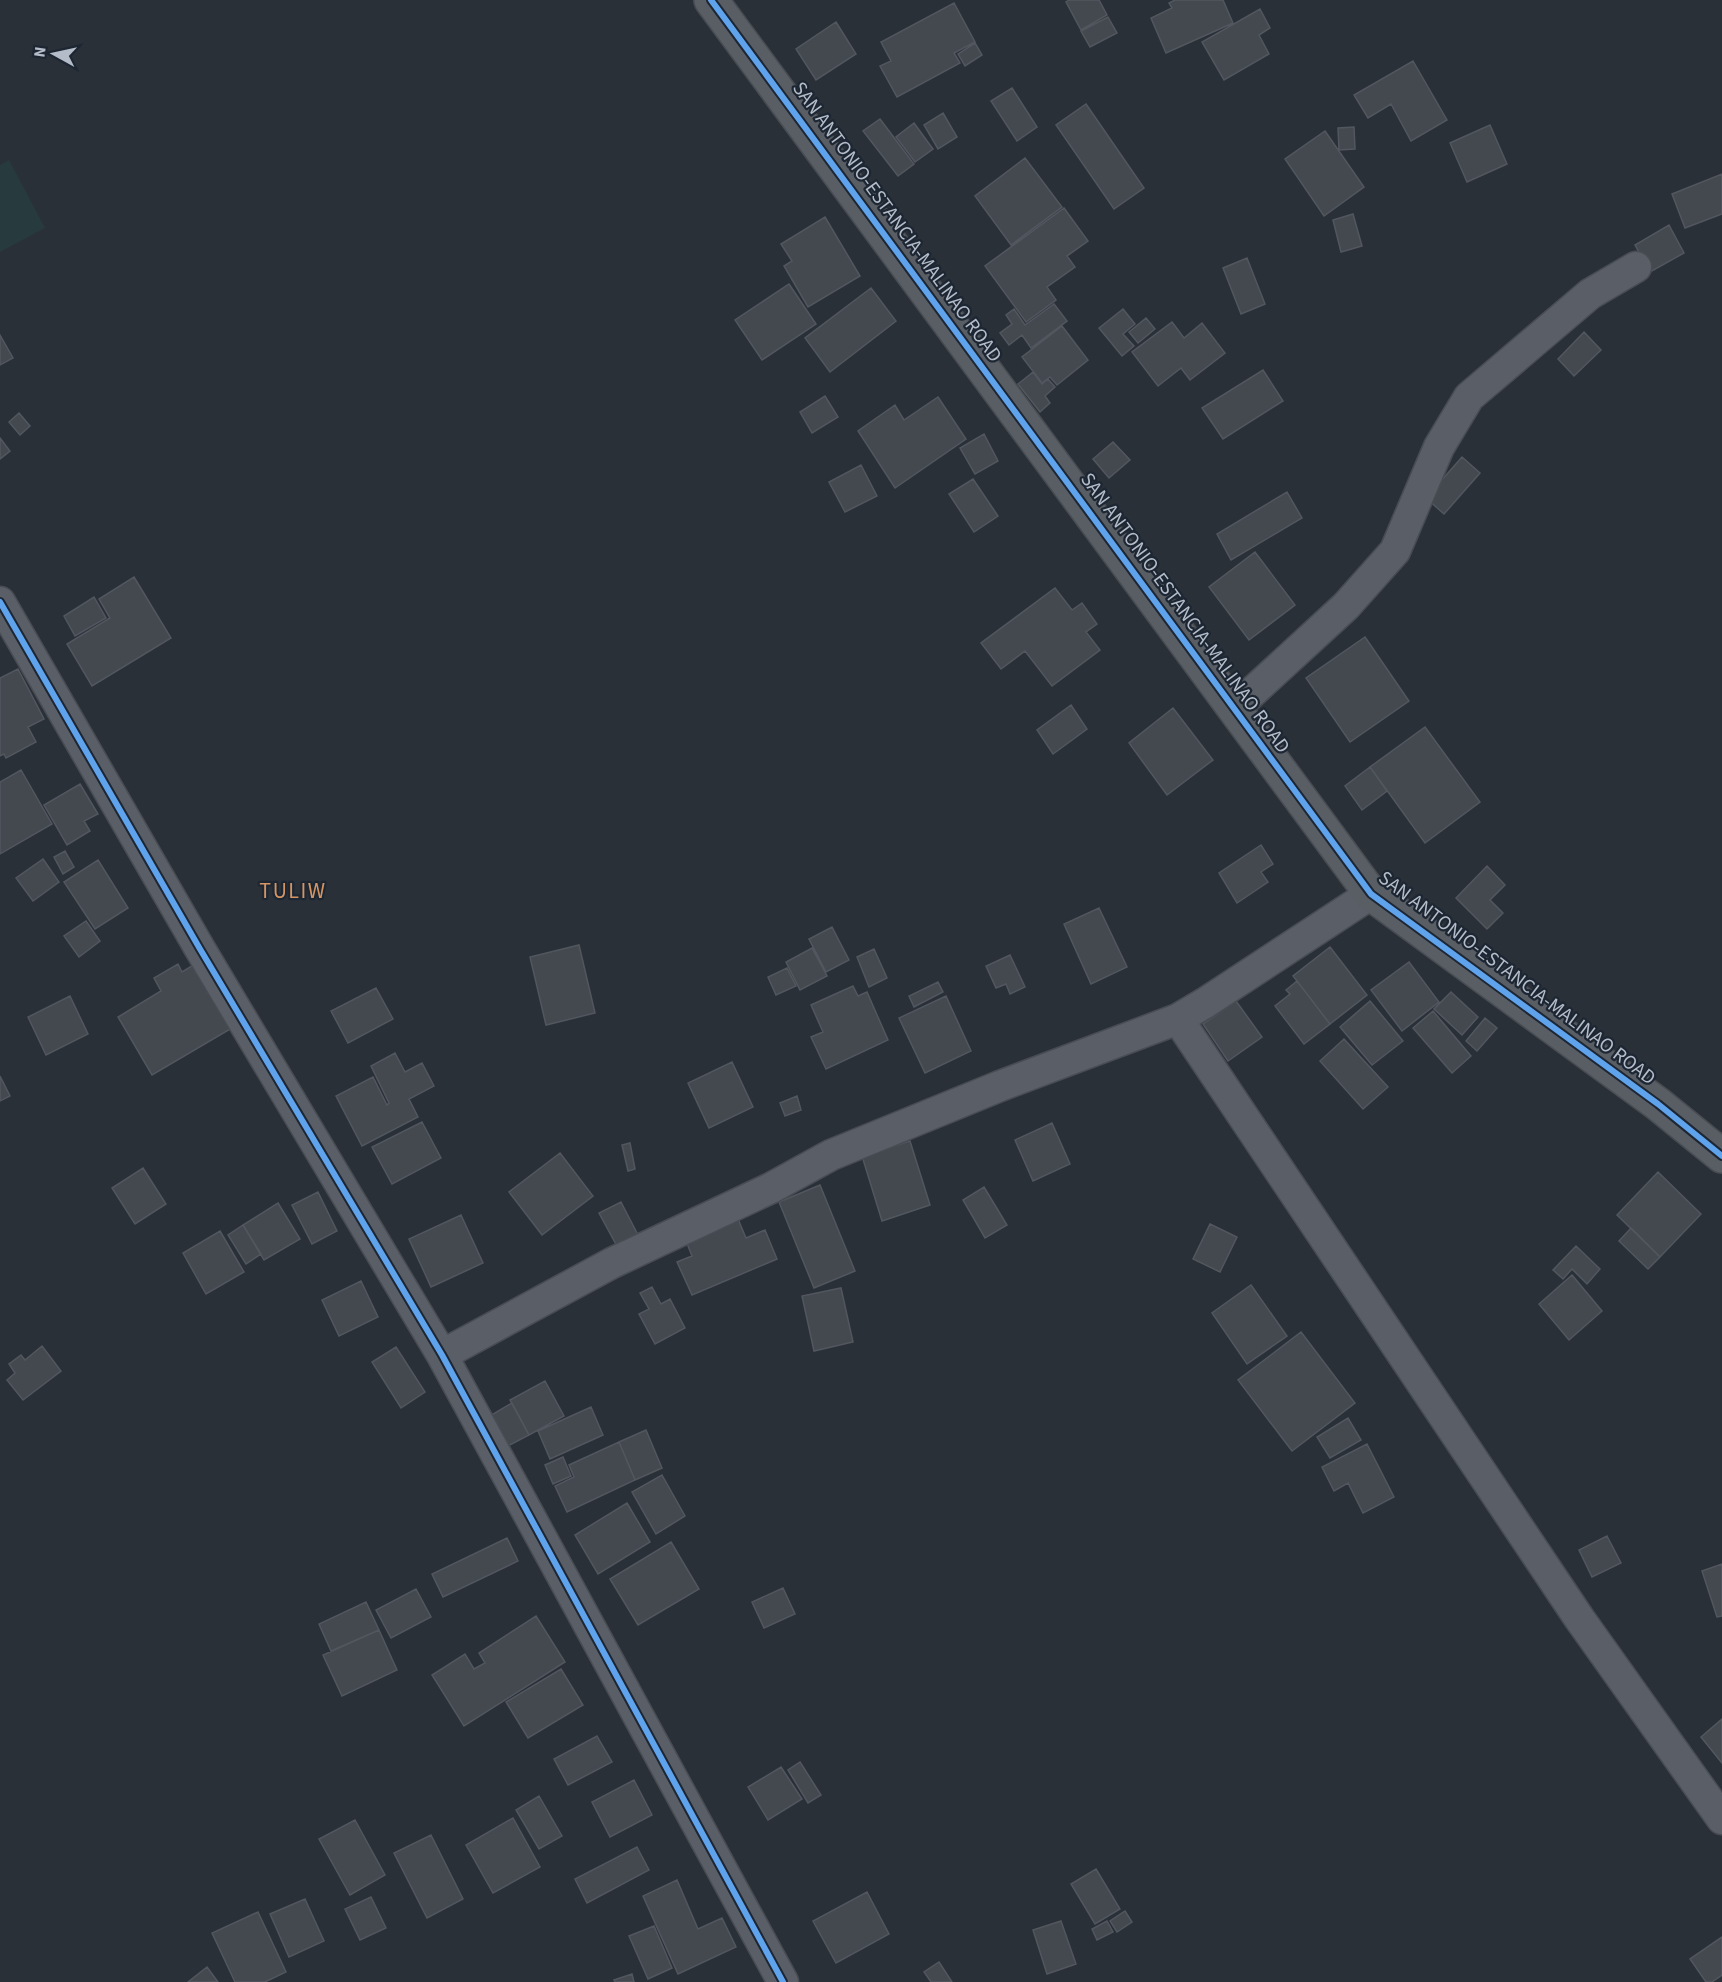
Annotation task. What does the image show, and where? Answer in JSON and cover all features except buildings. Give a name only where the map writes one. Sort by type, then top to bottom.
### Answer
[{"type":"street","name":"SAN ANTONIO-ESTANCIA-MALINAO ROAD","points":[[711,0],[1371,894],[1658,1104],[1722,1156]]},
{"type":"street","points":[[1235,708],[1346,606],[1395,551],[1439,447],[1469,397],[1590,294],[1636,267]]},
{"type":"street","points":[[0,602],[200,949],[442,1355],[783,1982]]},
{"type":"street","points":[[442,1355],[612,1263],[771,1188],[831,1155],[1000,1086],[1178,1019],[1371,894]]},
{"type":"street","points":[[1178,1019],[1579,1617],[1722,1819]]},
{"type":"green space","points":[[9,160],[45,228],[0,252],[0,165]]},
{"type":"cycle path","points":[[711,0],[1371,894],[1658,1104],[1722,1156]]},
{"type":"cycle path","points":[[0,602],[200,949],[442,1355],[783,1982]]},
{"type":"district","name":"TULIW","points":[[293,891]]}]
